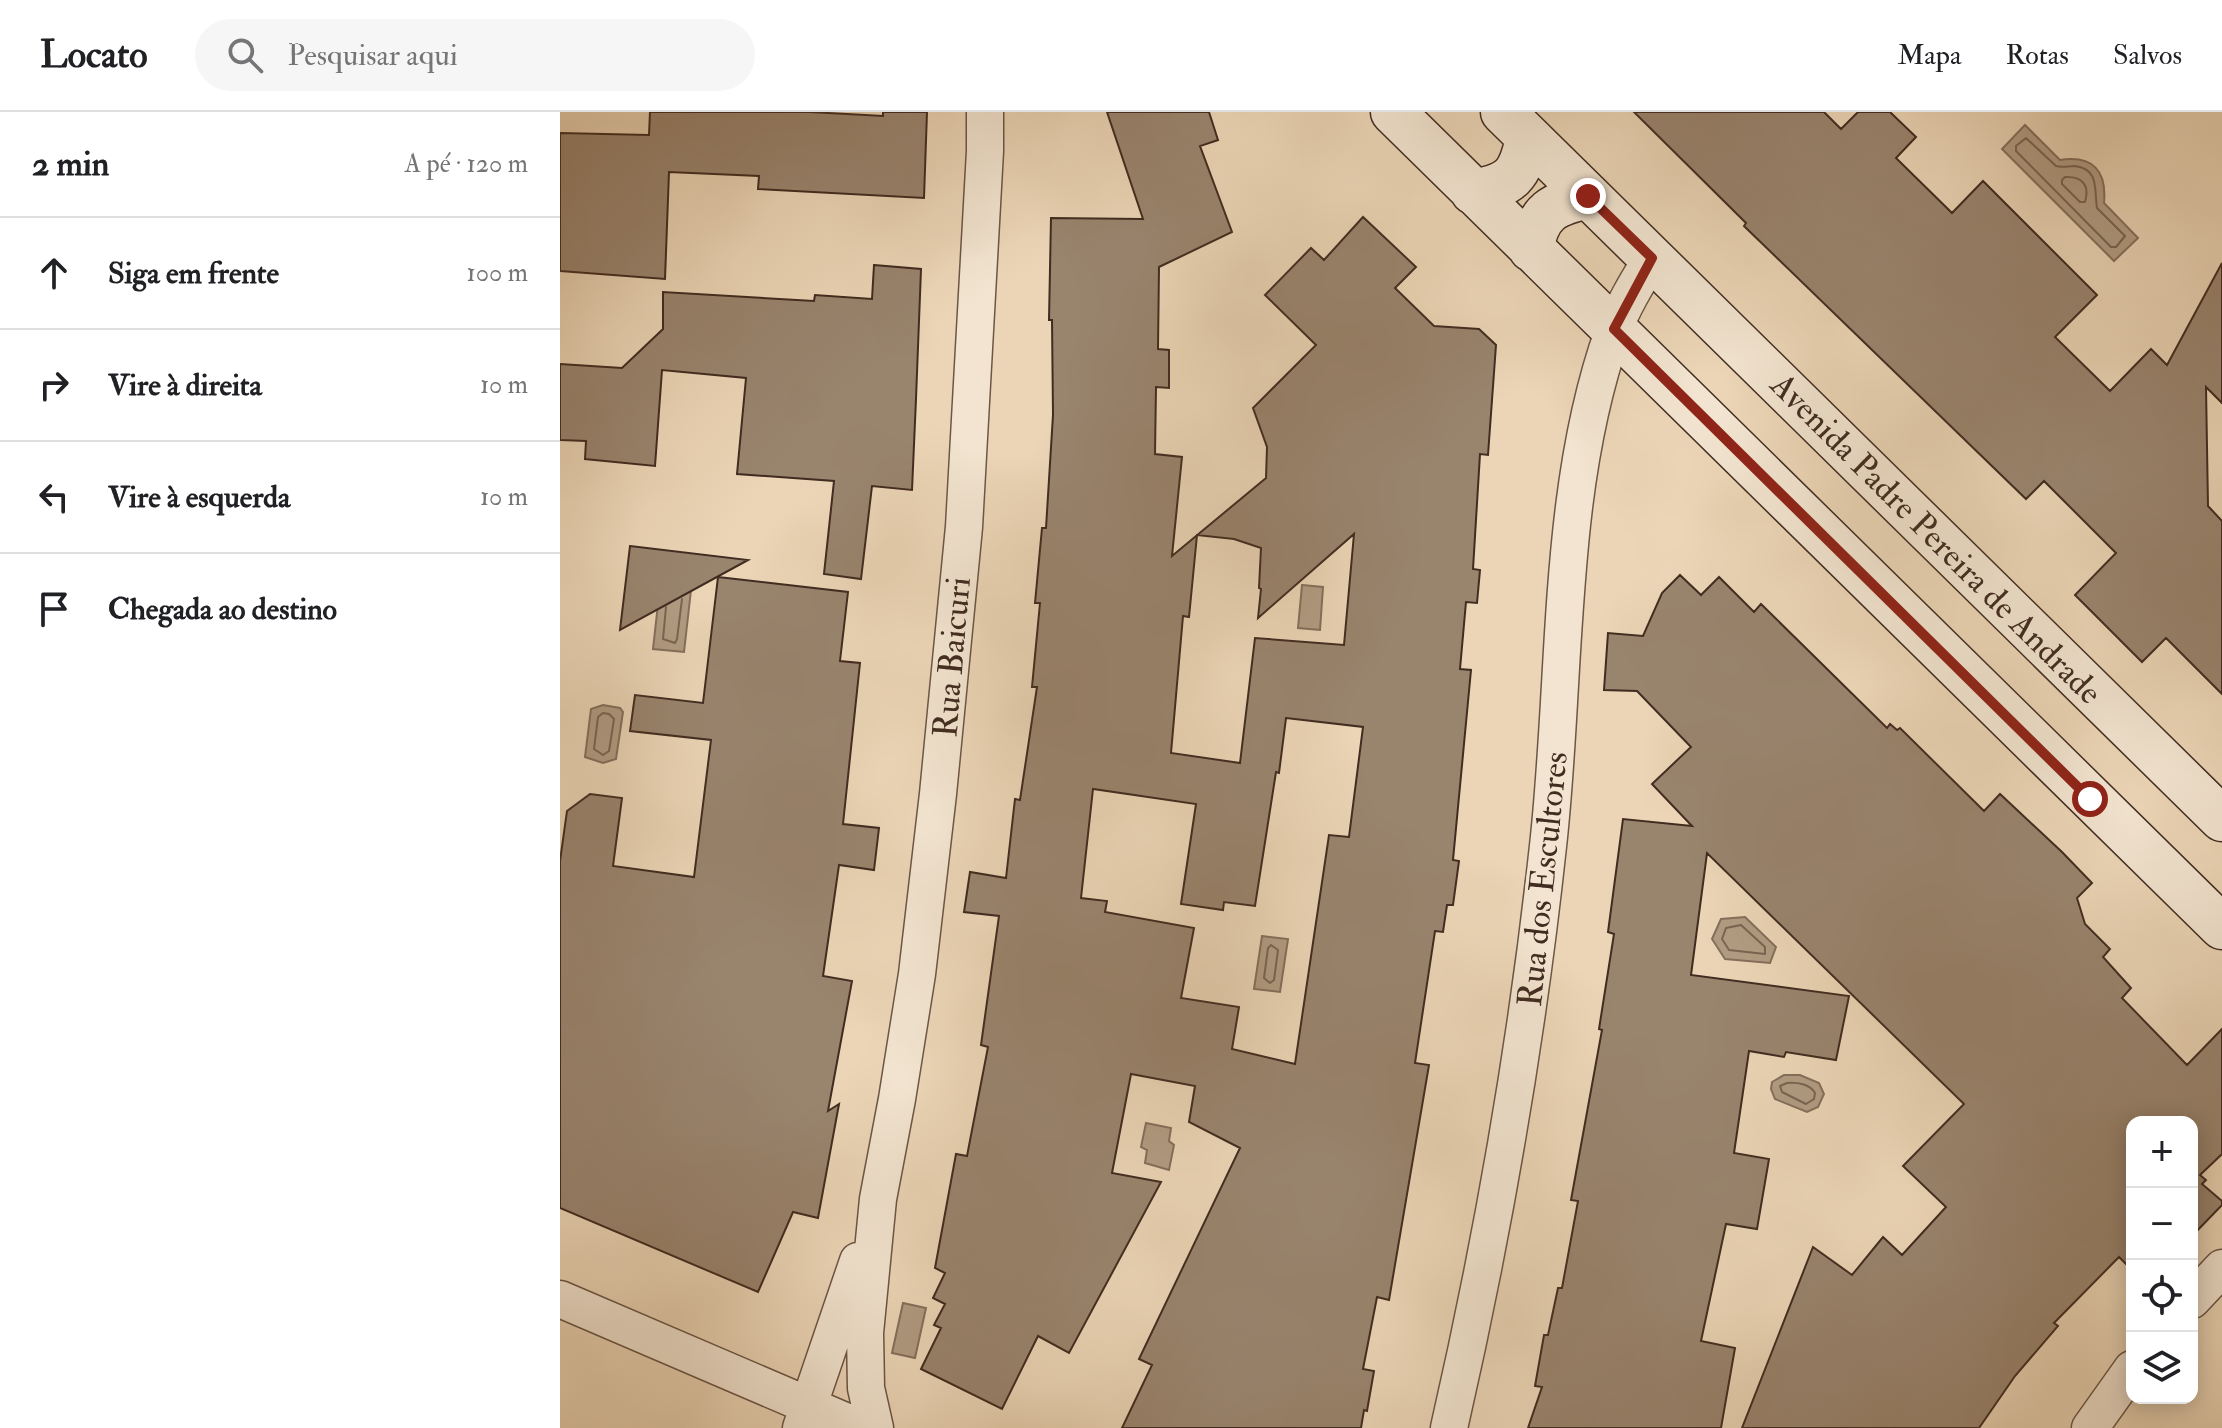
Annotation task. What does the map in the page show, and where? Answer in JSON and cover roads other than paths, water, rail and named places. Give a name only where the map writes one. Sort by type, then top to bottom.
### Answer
[{"type":"street","name":"Rua Baicuri","points":[[875,1428],[866,1388],[864,1360],[878,1199],[917,974],[964,527],[985,112]]},
{"type":"street","points":[[1393,112],[2222,927]]},
{"type":"street","points":[[1473,192],[1493,189],[1513,179],[1523,160],[1515,125]]},
{"type":"street","name":"Avenida Padre Pereira de Andrade","points":[[1515,125],[2222,819]]},
{"type":"street","points":[[1531,249],[1535,230],[1547,212],[1564,201],[1588,196]]},
{"type":"street","points":[[1614,329],[1652,258]]},
{"type":"street","name":"Rua dos Escultores","points":[[1449,1428],[1512,1111],[1532,985],[1549,841],[1579,476],[1587,419],[1614,329]]},
{"type":"street","name":"Rua Baicuri","points":[[804,1416],[878,1199]]},
{"type":"street","points":[[2198,1294],[2222,1268]]},
{"type":"street","points":[[560,1299],[804,1416],[861,1428]]},
{"type":"street","points":[[2090,1428],[2126,1377]]},
{"type":"water","points":[[2025,125],[2060,160],[2081,160],[2096,168],[2100,174],[2104,203],[2138,238],[2114,261],[2002,149]]},
{"type":"water","points":[[1302,585],[1323,587],[1320,630],[1298,628]]},
{"type":"water","points":[[660,586],[691,590],[684,652],[653,649]]},
{"type":"water","points":[[603,705],[620,708],[623,712],[616,759],[603,763],[585,757],[591,709]]},
{"type":"water","points":[[1745,917],[1776,947],[1770,963],[1725,959],[1712,939],[1721,919]]},
{"type":"water","points":[[1262,936],[1288,939],[1280,992],[1254,989]]},
{"type":"water","points":[[1784,1075],[1800,1075],[1819,1083],[1824,1094],[1818,1107],[1807,1112],[1775,1099],[1772,1082]]},
{"type":"water","points":[[1146,1123],[1171,1128],[1169,1141],[1174,1145],[1169,1170],[1145,1163],[1147,1150],[1141,1147]]},
{"type":"water","points":[[903,1303],[926,1308],[915,1358],[892,1353]]}]
